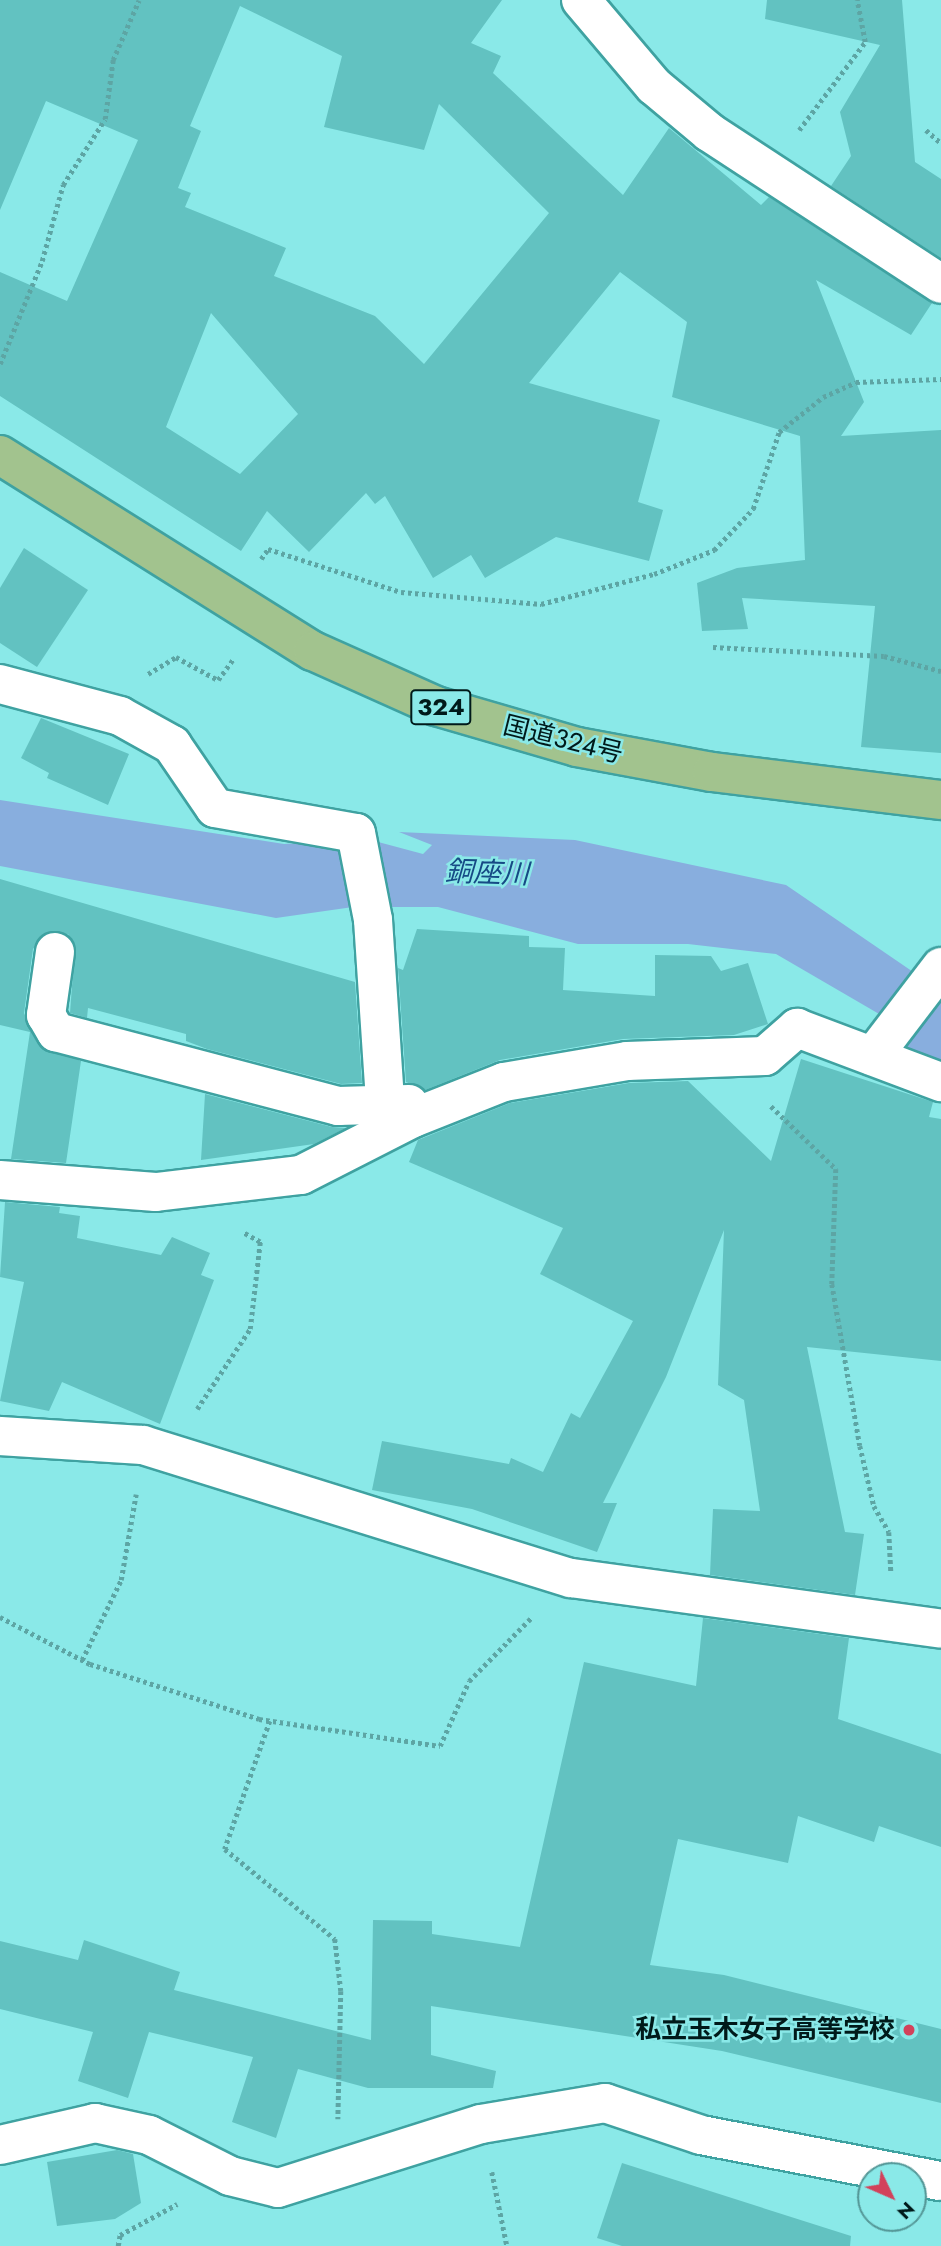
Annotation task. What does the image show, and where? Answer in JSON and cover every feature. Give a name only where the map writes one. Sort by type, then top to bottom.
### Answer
[{"type":"highway","name":"国道324号","points":[[0,455],[313,651],[436,706],[577,747],[712,772],[941,800]]},
{"type":"street","points":[[581,0],[654,86],[772,172],[941,284]]},
{"type":"street","points":[[0,684],[120,716],[172,745],[215,808],[356,833],[373,920],[385,1103]]},
{"type":"street","points":[[55,952],[46,1015],[56,1032],[338,1107],[385,1103],[443,1106]]},
{"type":"street","points":[[873,1056],[934,973]]},
{"type":"street","points":[[0,1180],[156,1192],[301,1175],[443,1106],[504,1082],[627,1061],[765,1056],[797,1028],[941,1082]]},
{"type":"street","points":[[0,1436],[158,1449],[571,1578],[941,1629]]},
{"type":"street","points":[[0,2145],[95,2123],[149,2135],[230,2176],[278,2188],[481,2123],[605,2103],[701,2135],[857,2160],[941,2180]]},
{"type":"path","points":[[0,364],[42,261],[63,185],[105,119],[113,60],[139,0]]},
{"type":"path","points":[[772,172],[856,61],[865,41],[857,0]]},
{"type":"path","points":[[926,130],[941,143]]},
{"type":"path","points":[[230,599],[268,549],[401,592],[541,604],[654,574],[714,550],[742,526],[779,432],[822,397],[856,382],[941,379]]},
{"type":"path","points":[[120,716],[151,671],[176,657],[218,680],[263,619]]},
{"type":"path","points":[[712,647],[884,656],[941,671]]},
{"type":"path","points":[[765,1056],[772,1109],[836,1169],[832,1284],[860,1446],[874,1506],[889,1532],[894,1622]]},
{"type":"path","points":[[82,1660],[121,1580],[158,1449],[250,1329],[260,1242],[237,1229]]},
{"type":"path","points":[[0,1617],[82,1660],[270,1721],[440,1746],[469,1681],[571,1578]]},
{"type":"path","points":[[270,1721],[225,1849],[335,1939],[341,1991],[337,2168]]},
{"type":"path","points":[[481,2123],[507,2246]]},
{"type":"path","points":[[118,2246],[120,2235]]},
{"type":"water","name":"銅座川","points":[[0,800],[284,844],[367,839],[423,854],[432,845],[399,832],[575,840],[786,885],[941,991],[941,1068],[900,1052],[886,1018],[776,954],[688,944],[578,944],[438,907],[353,907],[276,918],[0,866]]},
{"type":"building","points":[[0,0],[502,0],[471,43],[501,56],[493,73],[623,195],[669,128],[761,205],[769,197],[932,303],[911,335],[816,280],[864,402],[841,436],[941,430],[941,753],[861,747],[875,606],[742,598],[748,629],[702,631],[697,583],[737,568],[805,560],[800,436],[672,397],[687,322],[620,272],[529,383],[660,420],[638,502],[663,510],[649,561],[556,537],[485,578],[471,555],[433,578],[385,496],[375,504],[366,493],[309,552],[267,511],[241,551],[0,396],[0,272],[67,301],[138,140],[46,101],[0,210]],"holes":[[[240,6],[342,56],[324,127],[424,150],[439,104],[549,213],[424,364],[375,316],[274,276],[286,248],[185,207],[191,193],[178,188],[201,131],[190,126]],[[211,313],[298,414],[240,474],[166,427]]]},
{"type":"building","points":[[767,0],[902,0],[915,162],[941,179],[941,258],[831,186],[851,156],[840,112],[880,45],[765,19]]},
{"type":"building","points":[[24,548],[88,590],[37,667],[0,643],[0,588]]},
{"type":"building","points":[[41,718],[129,754],[108,805],[47,778],[49,773],[21,758]]},
{"type":"building","points":[[0,879],[355,982],[362,1083],[341,1084],[207,1049],[186,1041],[186,1034],[88,1008],[87,1018],[70,1013],[75,945],[68,934],[48,932],[33,949],[24,1013],[38,1044],[81,1061],[66,1163],[11,1159],[30,1032],[0,1025]]},
{"type":"building","points":[[417,929],[529,936],[529,947],[565,948],[563,990],[655,996],[655,955],[711,956],[721,971],[748,963],[768,1024],[734,1035],[623,1039],[500,1060],[425,1090],[406,1082],[398,968],[403,970]]},
{"type":"building","points":[[801,1059],[933,1102],[929,1117],[941,1119],[941,1361],[807,1347],[845,1532],[864,1534],[855,1595],[710,1575],[713,1509],[760,1511],[744,1400],[718,1385],[724,1230],[666,1377],[603,1503],[617,1503],[597,1552],[472,1509],[372,1490],[382,1441],[509,1464],[511,1458],[543,1472],[571,1413],[580,1418],[633,1321],[540,1274],[563,1228],[409,1162],[418,1140],[510,1103],[629,1083],[688,1081],[771,1161]]},
{"type":"building","points":[[205,1094],[332,1127],[346,1128],[314,1144],[201,1160]]},
{"type":"building","points":[[5,1202],[60,1207],[59,1213],[80,1216],[77,1238],[161,1255],[172,1237],[210,1253],[201,1275],[214,1280],[160,1424],[62,1382],[49,1411],[0,1401],[24,1282],[0,1277]]},
{"type":"building","points":[[703,1618],[849,1638],[838,1719],[941,1754],[941,1847],[879,1826],[874,1842],[798,1816],[788,1863],[678,1839],[650,1965],[724,1975],[941,2029],[941,2103],[722,2051],[431,2006],[431,2055],[496,2071],[493,2088],[368,2088],[298,2069],[276,2138],[232,2122],[253,2057],[149,2032],[128,2098],[78,2081],[93,2032],[0,2009],[0,1941],[78,1960],[84,1940],[180,1972],[174,1990],[371,2040],[373,1920],[432,1921],[432,1934],[520,1947],[584,1662],[696,1686]]},
{"type":"building","points":[[117,2150],[133,2154],[141,2203],[115,2219],[57,2226],[47,2162]]},
{"type":"building","points":[[622,2163],[851,2236],[850,2246],[622,2246],[597,2238]]},
{"type":"place","name":"私立玉木女子高等学校","points":[[909,2030]]}]
